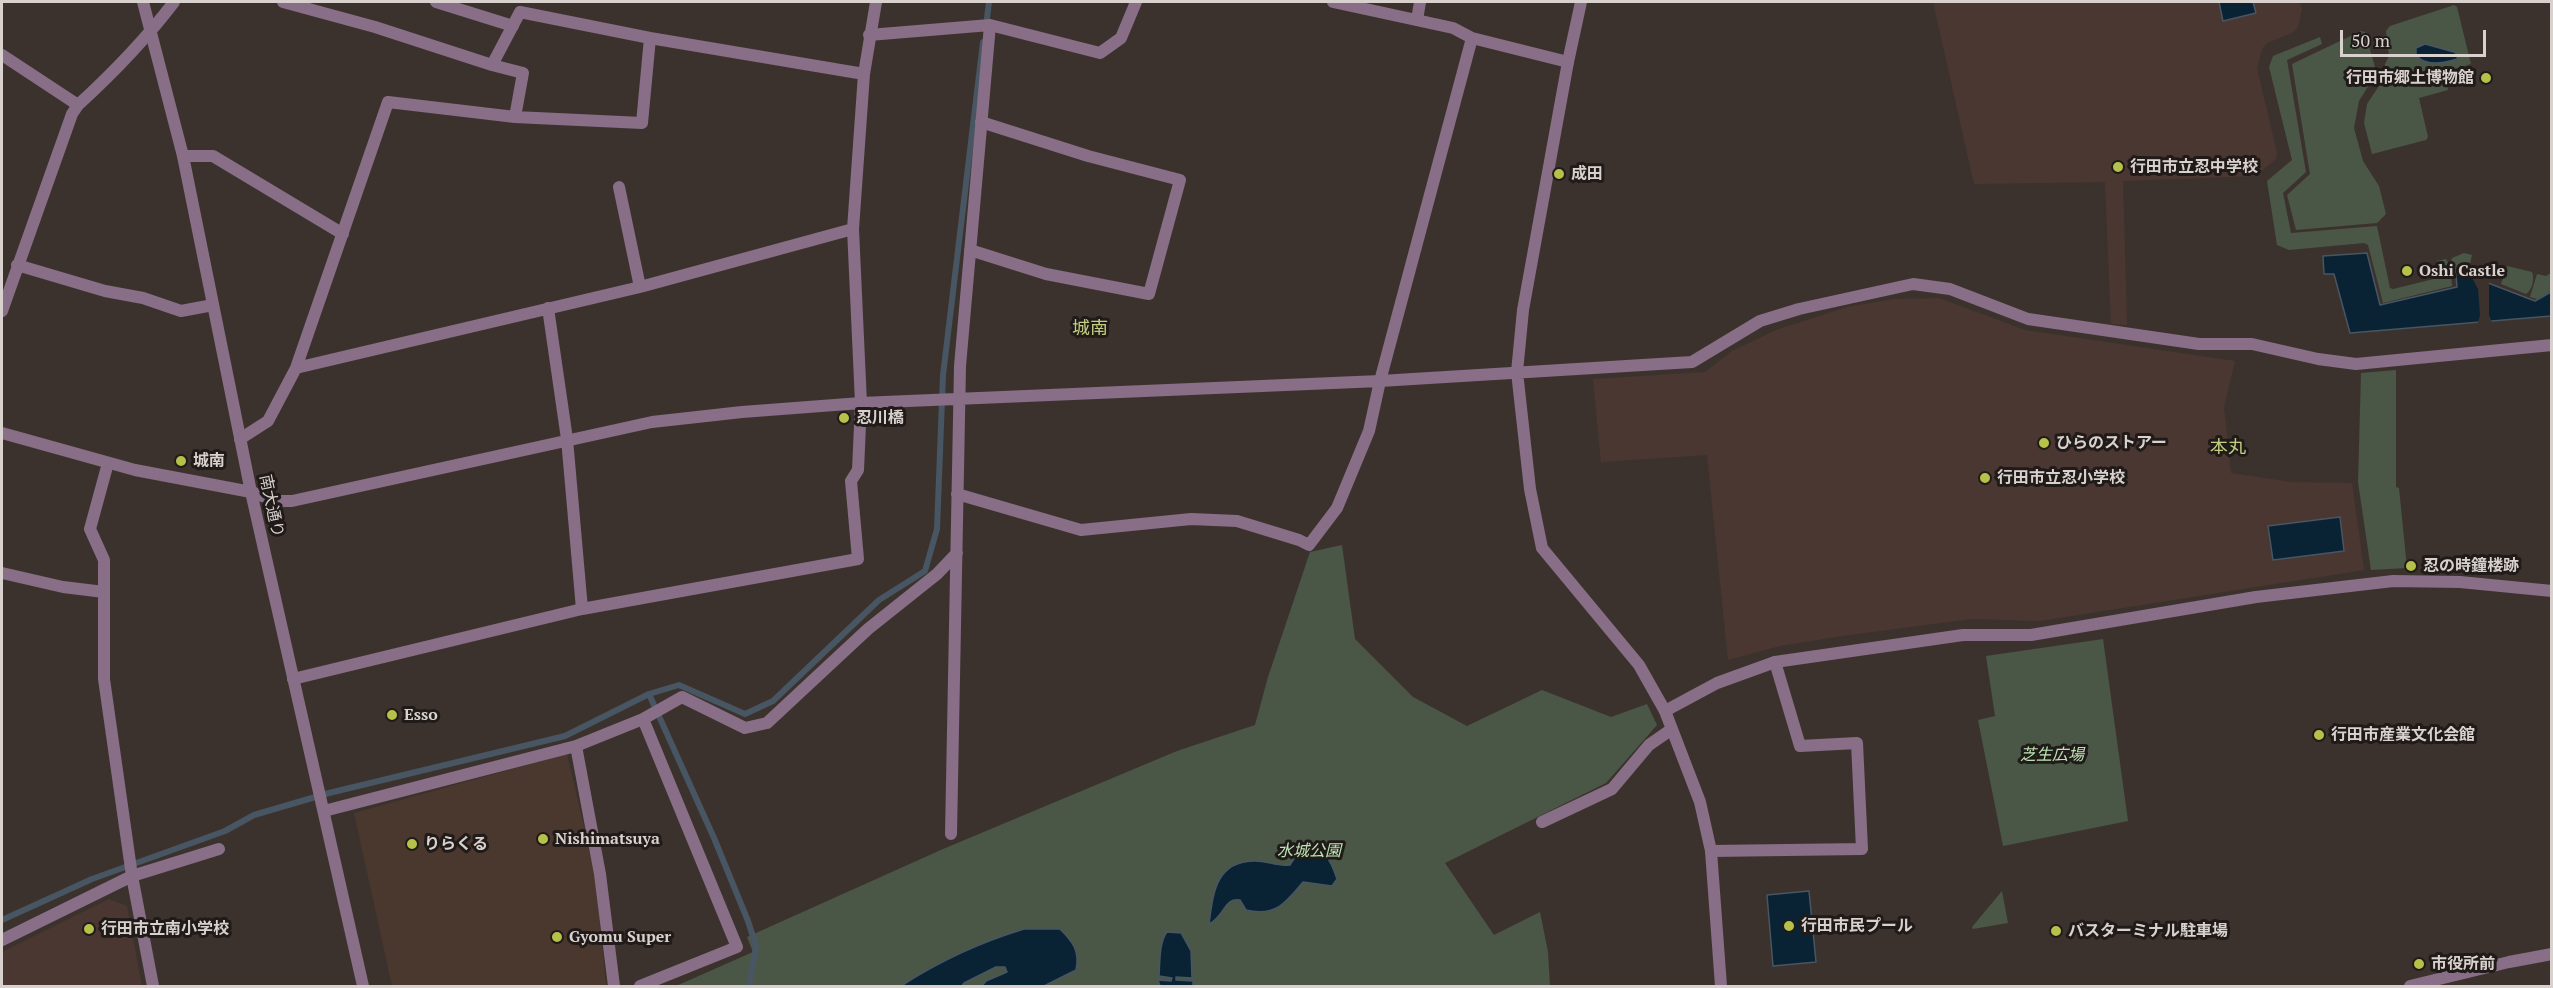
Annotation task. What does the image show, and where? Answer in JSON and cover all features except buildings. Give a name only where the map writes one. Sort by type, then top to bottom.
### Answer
[{"type":"street","name":"南大通り","points":[[143,2],[183,156],[251,492],[363,987]]},
{"type":"street","name":"南大通り","points":[[149,2],[152,31]]},
{"type":"street","points":[[2,311],[60,144],[78,105],[109,77],[152,31],[174,2]]},
{"type":"street","points":[[283,2],[375,27],[523,73],[515,117]]},
{"type":"street","points":[[436,2],[513,26]]},
{"type":"street","points":[[293,680],[582,609],[858,559],[851,481],[858,470],[861,404],[853,229],[864,74],[876,2]]},
{"type":"street","points":[[869,35],[990,25],[1100,53],[1121,38],[1136,2]]},
{"type":"street","points":[[1333,2],[1453,28],[1472,38],[1568,62]]},
{"type":"street","points":[[1417,20],[1420,2]]},
{"type":"street","points":[[1581,2],[1522,310],[1516,372],[1530,489],[1542,548],[1639,665],[1665,711],[1700,802],[1711,851],[1721,987]]},
{"type":"street","points":[[492,65],[523,7],[650,38],[864,74]]},
{"type":"street","points":[[951,834],[958,401],[990,25]]},
{"type":"street","points":[[240,439],[268,421],[296,368],[388,102],[515,117],[642,123],[650,38]]},
{"type":"street","points":[[957,494],[1081,530],[1191,519],[1237,521],[1309,545],[1337,508],[1369,431],[1380,381],[1472,38]]},
{"type":"street","points":[[2,55],[78,105]]},
{"type":"street","points":[[970,250],[1046,274],[1149,294],[1180,180],[1088,156],[981,122]]},
{"type":"street","points":[[183,156],[213,156],[343,234]]},
{"type":"street","points":[[619,187],[640,286]]},
{"type":"street","points":[[296,368],[640,286],[853,229]]},
{"type":"street","points":[[17,265],[105,291],[143,298],[181,311],[213,305]]},
{"type":"street","points":[[2,433],[108,463],[251,492],[277,501],[292,501],[652,422],[742,412],[861,404],[1380,381],[1692,362],[1761,321],[1799,309],[1913,284],[1950,289],[2028,319],[2199,344],[2252,344],[2318,359],[2356,364],[2552,345]]},
{"type":"street","points":[[548,308],[567,439],[582,609]]},
{"type":"street","points":[[108,463],[90,529],[104,560],[104,679],[132,876],[153,987]]},
{"type":"street","points":[[324,811],[576,746],[643,719],[682,697],[710,713],[745,728],[767,723],[868,629],[937,574],[957,553]]},
{"type":"street","points":[[2,573],[63,587],[104,592]]},
{"type":"street","points":[[1665,711],[1717,683],[1775,662],[1963,635],[2031,635],[2256,597],[2393,581],[2460,582],[2552,591]]},
{"type":"street","points":[[1711,851],[1862,849],[1857,743],[1800,746],[1775,662]]},
{"type":"street","points":[[640,987],[737,947],[643,719]]},
{"type":"street","points":[[1542,822],[1612,789],[1649,746],[1672,729]]},
{"type":"street","points":[[576,746],[600,874],[614,987]]},
{"type":"street","points":[[2,940],[132,876],[219,849]]},
{"type":"street","points":[[2410,987],[2509,962],[2552,954]]},
{"type":"shaded area","name":"行田市立忍中学校","points":[[1933,2],[2299,2],[2302,8],[2298,27],[2292,33],[2267,43],[2262,49],[2257,68],[2277,153],[2276,159],[2255,176],[2123,181],[2127,325],[2111,324],[2105,182],[1974,184]]},
{"type":"shaded area","name":"行田市立忍小学校","points":[[1939,298],[2025,330],[2235,361],[2224,407],[2231,473],[2291,482],[2352,483],[2364,570],[2040,621],[1971,619],[1842,636],[1780,646],[1728,660],[1707,455],[1601,462],[1593,379],[1705,372],[1732,351],[1776,330],[1847,307],[1895,299]]},
{"type":"shaded area","points":[[567,754],[595,874],[606,986],[392,986],[354,813]]},
{"type":"shaded area","name":"行田市立南小学校","points":[[109,899],[127,906],[142,986],[2,986],[2,952]]},
{"type":"green space","points":[[2454,5],[2457,7],[2471,64],[2446,73],[2448,90],[2419,98],[2428,137],[2426,140],[2372,154],[2364,123],[2367,104],[2383,80],[2385,64],[2389,56],[2386,31],[2390,26]]},
{"type":"green space","points":[[2361,31],[2365,32],[2375,67],[2372,80],[2359,101],[2354,128],[2363,161],[2379,186],[2386,214],[2377,223],[2296,230],[2287,195],[2310,174],[2292,64]]},
{"type":"green space","points":[[2320,37],[2322,44],[2287,60],[2306,172],[2283,193],[2291,233],[2377,226],[2390,288],[2393,289],[2438,278],[2437,261],[2446,259],[2450,266],[2452,258],[2464,253],[2472,255],[2468,273],[2451,273],[2452,286],[2383,303],[2368,245],[2364,243],[2289,250],[2277,245],[2267,181],[2292,160],[2269,67],[2273,56]]},
{"type":"green space","points":[[2507,266],[2532,272],[2532,284],[2526,294],[2501,284]]},
{"type":"green space","points":[[2551,273],[2551,291],[2537,299],[2530,297],[2537,274],[2546,276]]},
{"type":"green space","points":[[2396,370],[2396,487],[2399,488],[2407,568],[2371,570],[2358,482],[2361,373]]},
{"type":"green space","name":"水城公園","points":[[1342,545],[1355,639],[1413,697],[1467,726],[1542,690],[1611,717],[1647,704],[1657,725],[1606,783],[1445,863],[1494,935],[1540,912],[1548,952],[1550,986],[676,986],[753,952],[747,937],[943,849],[1177,751],[1255,725],[1268,677],[1310,552]]},
{"type":"green space","name":"芝生広場","points":[[2103,639],[2128,821],[2003,846],[1978,720],[1995,716],[1986,656]]},
{"type":"green space","points":[[2002,891],[2008,923],[1973,929],[1972,927]]},
{"type":"water","points":[[2219,2],[2253,2],[2256,13],[2223,21]]},
{"type":"water","points":[[2425,44],[2454,52],[2458,55],[2457,59],[2441,63],[2424,61],[2416,55],[2416,48]]},
{"type":"water","points":[[2367,253],[2380,305],[2457,287],[2456,275],[2462,273],[2535,301],[2551,292],[2551,316],[2350,333],[2334,274],[2324,274],[2323,256]]},
{"type":"water","points":[[2340,517],[2344,551],[2273,560],[2268,526]]},
{"type":"water","points":[[1302,846],[1322,853],[1332,864],[1337,879],[1332,886],[1303,882],[1285,902],[1265,912],[1246,910],[1240,900],[1231,901],[1209,924],[1218,882],[1231,867],[1253,861],[1290,865]]},
{"type":"water","points":[[1809,891],[1816,962],[1773,966],[1767,895]]},
{"type":"water","points":[[1024,929],[1060,929],[1069,938],[1076,952],[1076,970],[1044,986],[982,986],[986,981],[1007,972],[1005,967],[996,967],[962,986],[901,986],[960,953]]},
{"type":"water","points":[[1167,932],[1181,933],[1191,951],[1192,978],[1176,977],[1176,980],[1193,981],[1193,986],[1160,986],[1158,980],[1171,981],[1172,978],[1159,976],[1161,947]]},
{"type":"pier","points":[[2471,276],[2489,280],[2489,315],[2493,325],[2477,326],[2480,315],[2478,289]]},
{"type":"waterway","points":[[986,26],[989,2]]},
{"type":"waterway","points":[[2,920],[92,879],[225,831],[254,815],[329,793],[565,736],[649,694],[679,685],[745,714],[773,701],[879,600],[925,571],[937,529],[943,375],[983,42]]},
{"type":"waterway","points":[[649,694],[714,838],[748,921],[756,946],[749,986]]},
{"type":"place","name":"行田市郷土博物館","points":[[2486,78]]},
{"type":"place","name":"行田市立忍中学校","points":[[2118,167]]},
{"type":"place","name":"成田","points":[[1559,174]]},
{"type":"place","name":"Oshi Castle","points":[[2407,271]]},
{"type":"place","name":"忍川橋","points":[[844,418]]},
{"type":"place","name":"ひらのストアー","points":[[2044,443]]},
{"type":"place","name":"城南","points":[[181,461]]},
{"type":"place","name":"行田市立忍小学校","points":[[1985,478]]},
{"type":"place","name":"忍の時鐘楼跡","points":[[2411,566]]},
{"type":"place","name":"Esso","points":[[392,715]]},
{"type":"place","name":"行田市産業文化会館","points":[[2319,735]]},
{"type":"place","name":"Nishimatsuya","points":[[543,839]]},
{"type":"place","name":"りらくる","points":[[412,844]]},
{"type":"place","name":"行田市民プール","points":[[1789,926]]},
{"type":"place","name":"行田市立南小学校","points":[[89,929]]},
{"type":"place","name":"バスターミナル駐車場","points":[[2056,931]]},
{"type":"place","name":"Gyomu Super","points":[[557,937]]},
{"type":"place","name":"市役所前","points":[[2419,964]]},
{"type":"district","name":"城南","points":[[1090,329]]},
{"type":"district","name":"本丸","points":[[2228,448]]}]
